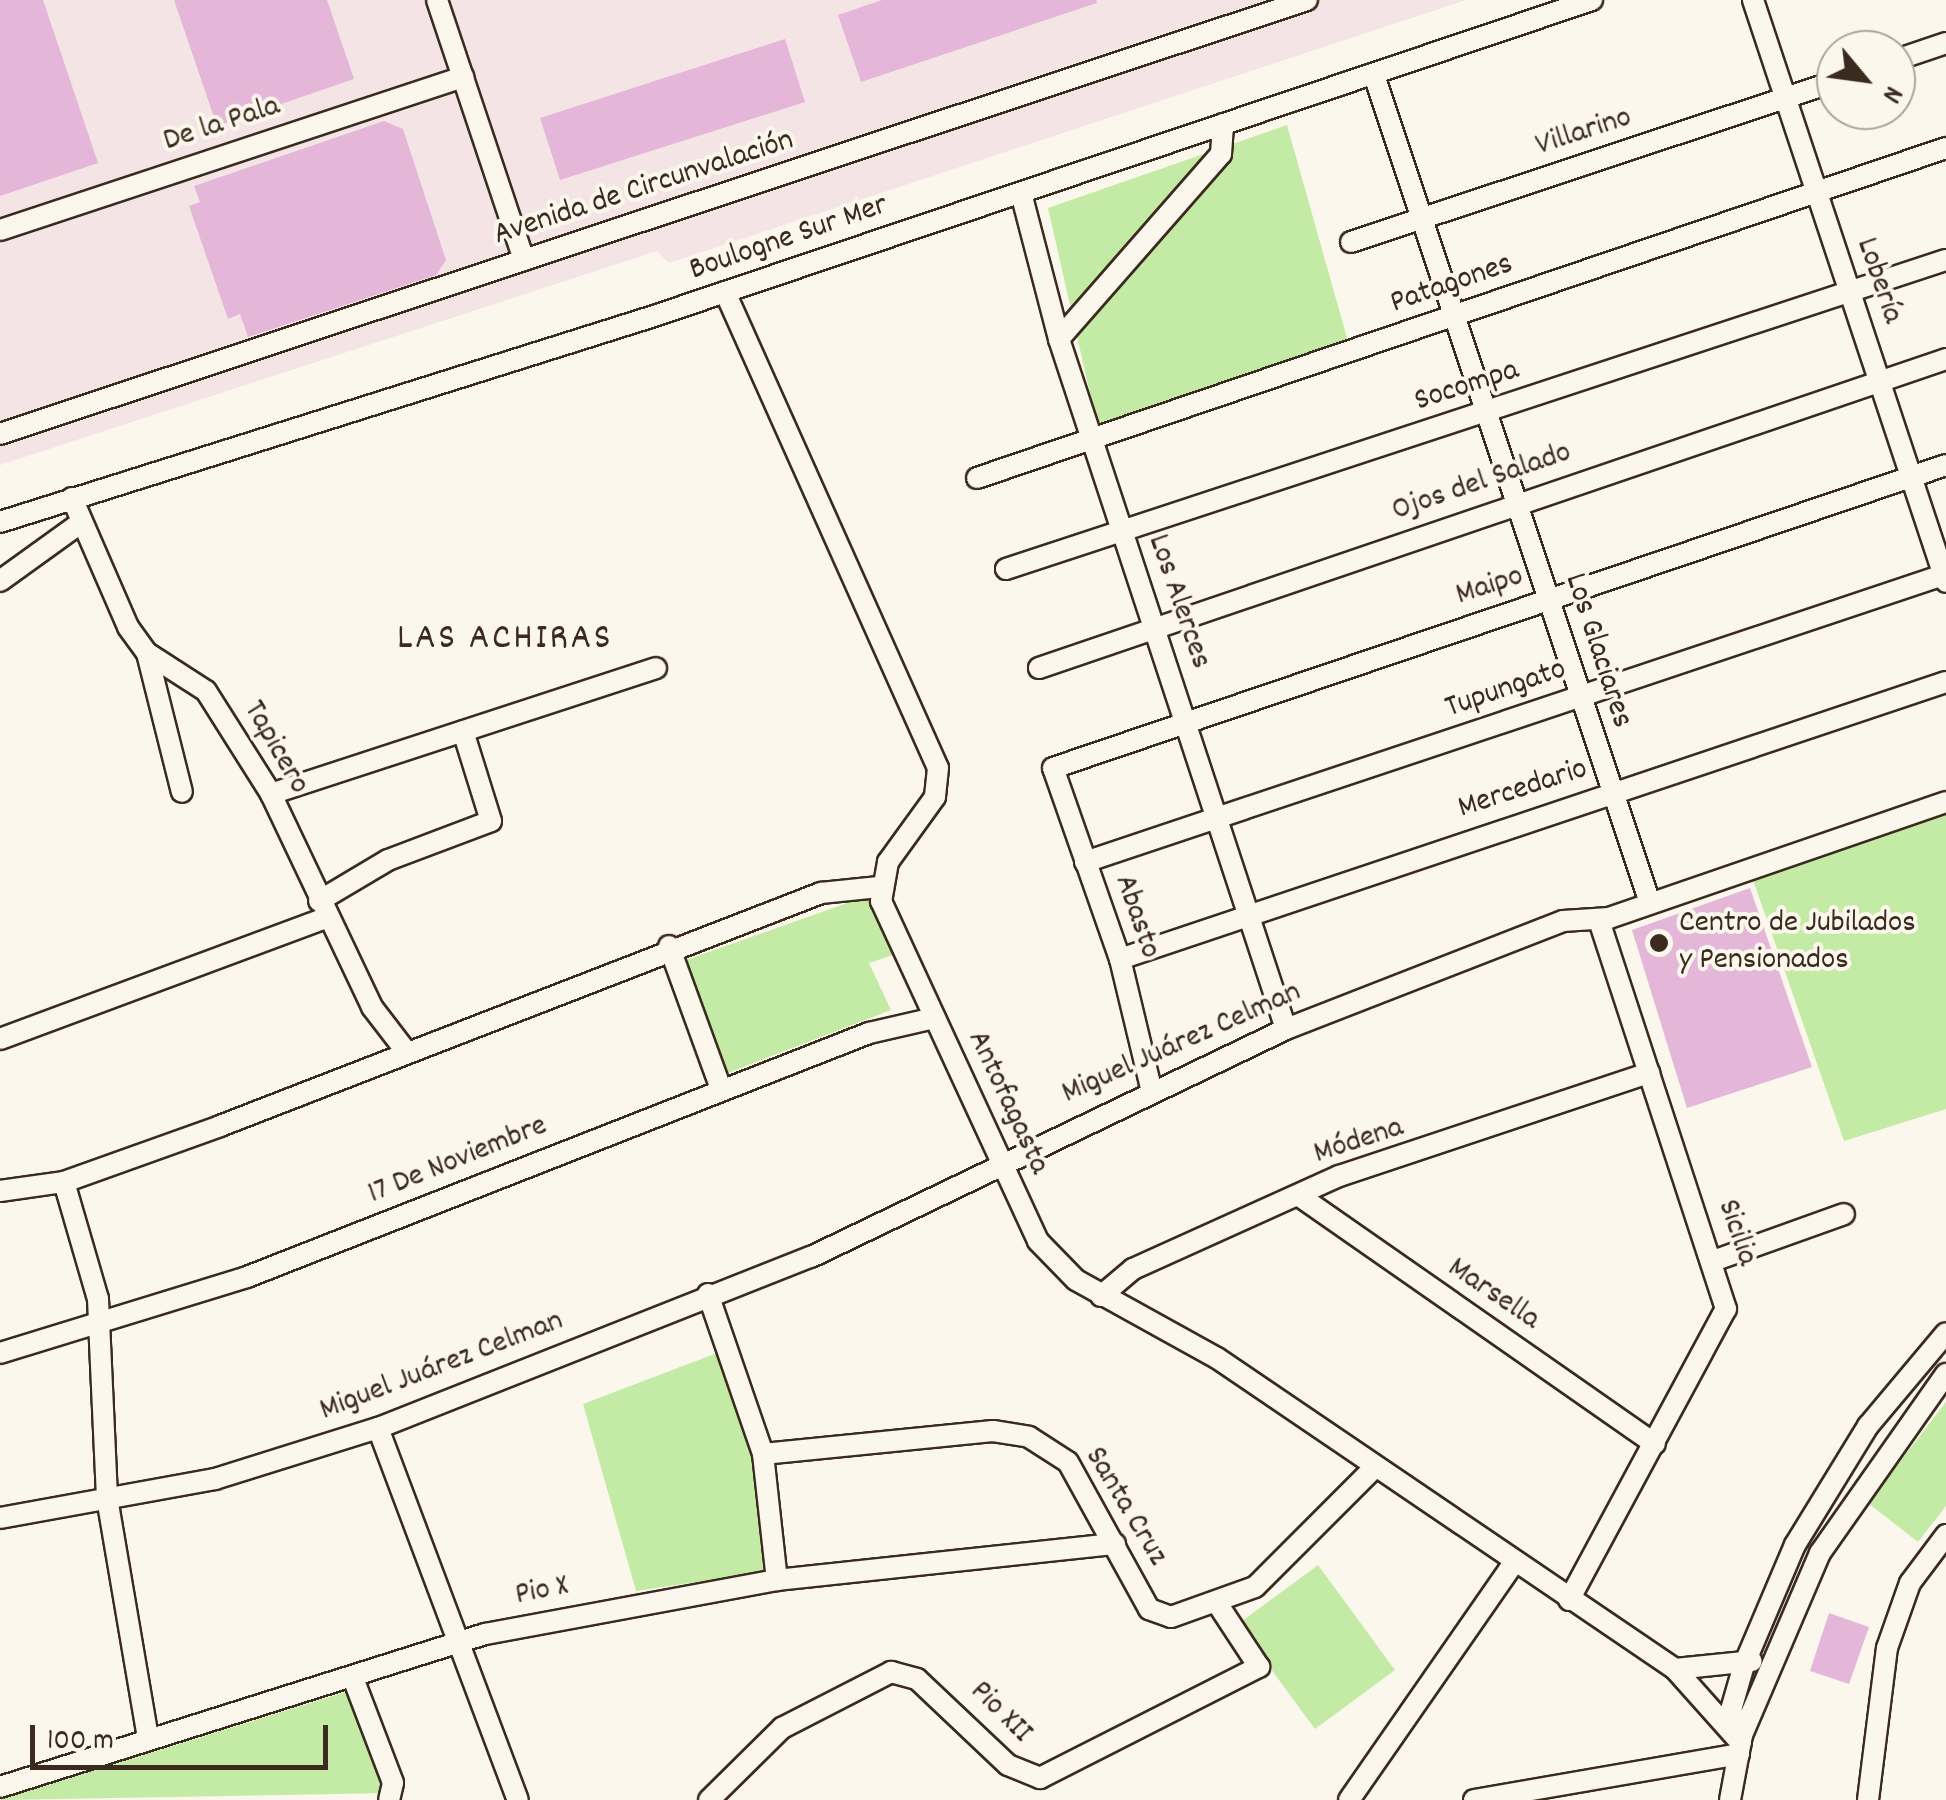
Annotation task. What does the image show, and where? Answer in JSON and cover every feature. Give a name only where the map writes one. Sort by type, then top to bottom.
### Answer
[{"type":"street","points":[[438,0],[524,260]]},
{"type":"street","name":"Avenida de Circunvalación","points":[[0,434],[1307,0]]},
{"type":"street","name":"Boulogne Sur Mer","points":[[0,522],[725,292],[1592,0]]},
{"type":"street","name":"Lobería","points":[[1753,0],[1945,577]]},
{"type":"street","points":[[1916,53],[1946,42]]},
{"type":"street","name":"Los Glaciares","points":[[1374,76],[1424,218],[1483,413],[1650,903]]},
{"type":"street","name":"De la Pala","points":[[0,230],[463,77]]},
{"type":"street","name":"Villarino","points":[[1351,242],[1816,88]]},
{"type":"street","points":[[1059,339],[1221,154],[1222,124]]},
{"type":"street","name":"Patagones","points":[[977,478],[1946,148]]},
{"type":"street","name":"Los Alerces","points":[[1021,193],[1059,339],[1220,818],[1286,1028]]},
{"type":"street","name":"Socompa","points":[[1006,569],[1121,528],[1946,260]]},
{"type":"street","points":[[0,1191],[64,1182],[669,946],[821,893],[878,887],[935,797],[938,768],[725,292]]},
{"type":"street","name":"Ojos del Salado","points":[[1039,668],[1946,360]]},
{"type":"street","name":"Maipo","points":[[1053,768],[1946,465]]},
{"type":"street","points":[[72,498],[79,524],[147,653],[182,792]]},
{"type":"street","points":[[0,581],[79,524]]},
{"type":"street","name":"Tupungato","points":[[1085,862],[1945,577]]},
{"type":"street","name":"Tapicero","points":[[147,653],[199,683],[271,794],[372,1008],[405,1050]]},
{"type":"street","points":[[271,794],[656,668]]},
{"type":"street","name":"Mercedario","points":[[1120,959],[1946,682]]},
{"type":"street","points":[[0,1040],[323,909],[388,860],[490,821],[463,731]]},
{"type":"street","name":"Abasto","points":[[1053,768],[1120,959],[1150,1088]]},
{"type":"street","name":"Miguel Juárez Celman","points":[[0,1518],[240,1472],[378,1428],[845,1242],[1001,1160],[1286,1028],[1563,921],[1599,920],[1946,802]]},
{"type":"street","name":"Antofagasta","points":[[878,887],[1038,1241],[1101,1296],[1217,1358],[1374,1469],[1675,1670],[1740,1744]]},
{"type":"street","name":"Sicilia","points":[[1569,1600],[1723,1321],[1713,1260],[1599,920]]},
{"type":"street","points":[[669,946],[720,1089]]},
{"type":"street","name":"17 De Noviembre","points":[[0,1353],[247,1277],[720,1089],[934,1018]]},
{"type":"street","name":"Módena","points":[[1101,1296],[1133,1270],[1298,1195],[1650,1073]]},
{"type":"street","points":[[64,1182],[101,1324],[107,1498],[148,1739]]},
{"type":"street","name":"Marsella","points":[[1298,1195],[1655,1444]]},
{"type":"street","points":[[1713,1260],[1844,1214]]},
{"type":"street","points":[[708,1294],[763,1454],[777,1580]]},
{"type":"street","points":[[1740,1744],[1732,1710],[1744,1665],[1833,1476],[1946,1333]]},
{"type":"street","points":[[1730,1800],[1740,1744],[1780,1646],[1857,1490],[1946,1374]]},
{"type":"street","points":[[378,1428],[518,1800]]},
{"type":"street","name":"Santa Cruz","points":[[763,1454],[1019,1434],[1068,1462],[1149,1609],[1171,1617],[1219,1606],[1286,1564],[1374,1469]]},
{"type":"street","points":[[1868,1800],[1887,1648],[1910,1583],[1946,1535]]},
{"type":"street","name":"Pio X","points":[[0,1787],[459,1644],[777,1580],[1115,1544]]},
{"type":"street","points":[[1349,1800],[1514,1563]]},
{"type":"street","name":"Pio XII","points":[[709,1800],[782,1728],[891,1672],[917,1679],[1008,1766],[1040,1778],[1258,1667],[1219,1606]]},
{"type":"street","points":[[1675,1670],[1744,1665],[1780,1646]]},
{"type":"street","points":[[353,1678],[393,1783],[389,1800]]},
{"type":"street","points":[[1474,1800],[1740,1744]]},
{"type":"shaded area","points":[[0,0],[1466,0],[669,263],[657,251],[0,465]]},
{"type":"green space","points":[[1287,125],[1349,345],[1098,429],[1048,208]]},
{"type":"green space","points":[[1946,810],[1946,1109],[1844,1141],[1752,877]]},
{"type":"green space","points":[[867,896],[896,954],[869,963],[891,1010],[728,1073],[686,960]]},
{"type":"green space","points":[[717,1353],[755,1463],[764,1572],[636,1591],[583,1404]]},
{"type":"green space","points":[[1946,1402],[1946,1506],[1918,1542],[1868,1503]]},
{"type":"green space","points":[[1318,1565],[1395,1670],[1315,1729],[1238,1624]]},
{"type":"green space","points":[[355,1689],[390,1793],[0,1800]]},
{"type":"building","points":[[0,0],[43,0],[98,163],[0,196]]},
{"type":"building","points":[[174,0],[327,0],[354,79],[217,126]]},
{"type":"building","points":[[882,0],[1097,3],[861,82],[838,15]]},
{"type":"building","points":[[785,39],[805,102],[560,180],[540,118]]},
{"type":"building","points":[[384,121],[403,129],[446,260],[436,275],[248,337],[240,314],[228,319],[189,206],[200,202],[194,186]]},
{"type":"building","points":[[1750,888],[1812,1067],[1687,1108],[1632,930]]},
{"type":"building","points":[[1829,1613],[1869,1627],[1849,1684],[1810,1671]]},
{"type":"place","name":"Centro de Jubilados y Pensionados","points":[[1659,943]]},
{"type":"district","name":"LAS ACHIRAS","points":[[505,640]]}]
